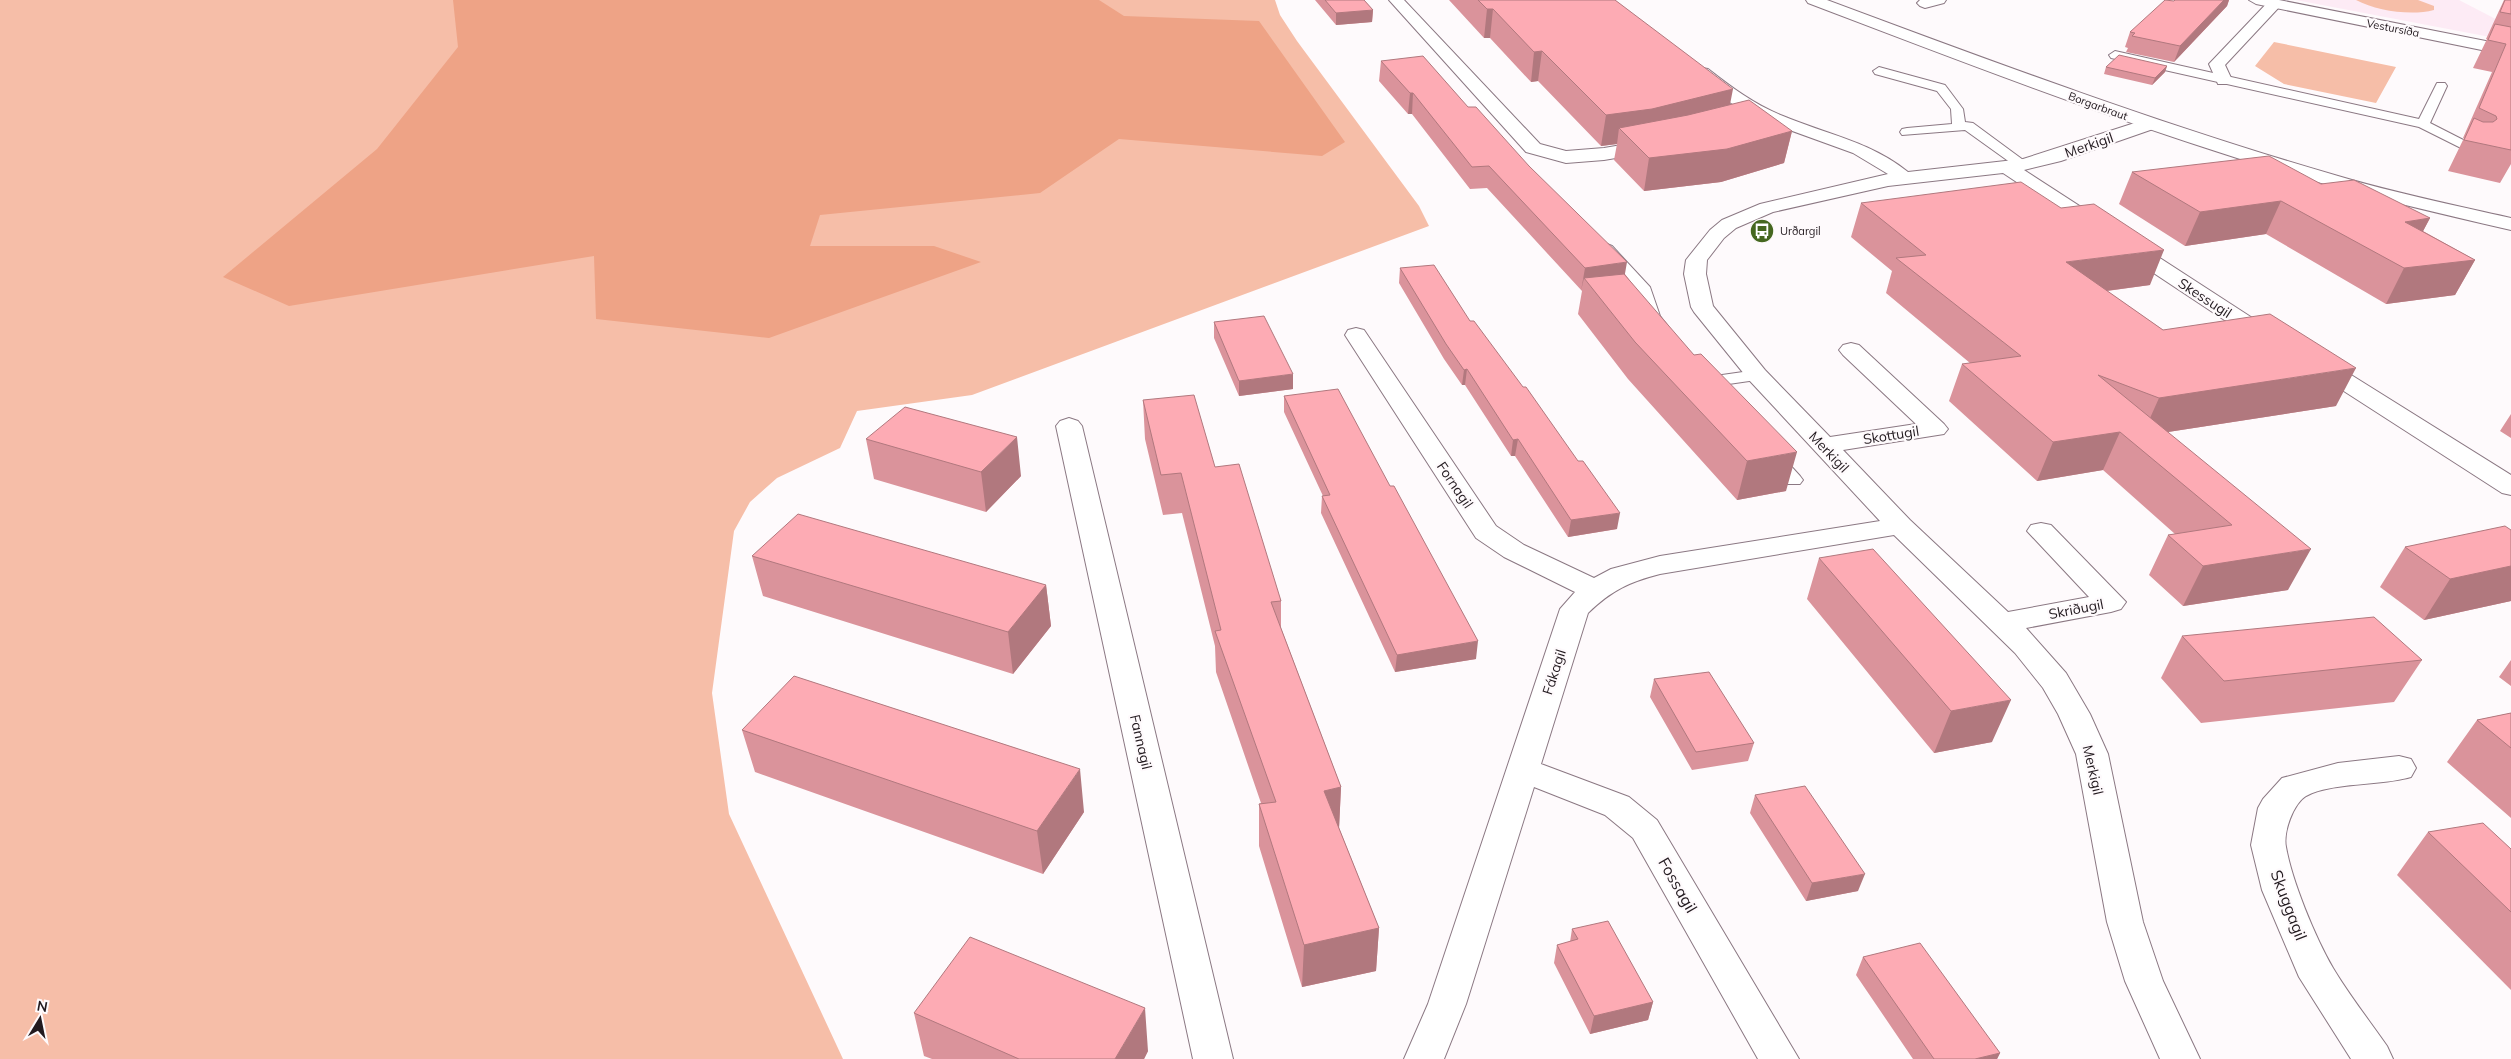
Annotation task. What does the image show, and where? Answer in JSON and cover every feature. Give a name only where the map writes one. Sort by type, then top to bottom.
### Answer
[{"type":"street","points":[[1396,0],[1533,148],[1546,153],[1576,156],[1604,154],[1670,142]]},
{"type":"street","name":"Borgarbraut","points":[[1813,0],[2150,124],[2389,196],[2511,224]]},
{"type":"street","name":"Vestursíða","points":[[2256,0],[2511,51]]},
{"type":"street","points":[[2224,80],[2217,64],[2274,4]]},
{"type":"street","points":[[1687,60],[1740,102],[1769,117],[1856,146],[1892,166],[1904,178]]},
{"type":"street","points":[[1741,123],[1769,117]]},
{"type":"street","name":"Merkigil","points":[[2150,124],[2054,157],[2014,165],[1904,178],[1859,186],[1767,208],[1729,224],[1704,248],[1697,260],[1695,274],[1702,307],[1757,375],[1822,446],[1900,526],[2003,623],[2055,681],[2074,714],[2092,754],[2125,922],[2144,981],[2180,1059]]},
{"type":"street","name":"Skessugil","points":[[2014,165],[2248,326],[2294,349],[2376,399],[2511,487]]},
{"type":"street","name":"Borgarbraut","points":[[2389,196],[2511,239]]},
{"type":"street","name":"Fornagil","points":[[1356,335],[1486,532],[1514,551],[1595,590]]},
{"type":"street","name":"Skottugil","points":[[1822,446],[1935,429],[1851,350]]},
{"type":"street","name":"Fannagil","points":[[1069,426],[1214,1059]]},
{"type":"street","name":"Fákagil","points":[[1424,1059],[1447,1004],[1575,609],[1595,590],[1621,575],[1660,565],[1900,526]]},
{"type":"street","name":"Skriðugil","points":[[2003,623],[2111,602],[2041,531]]},
{"type":"street","name":"Skuggagil","points":[[2373,1059],[2318,977],[2280,890],[2268,845],[2275,808],[2294,787],[2338,775],[2398,768]]},
{"type":"street","name":"Fossagil","points":[[1522,771],[1550,779],[1617,806],[1645,829],[1779,1059]]},
{"type":"lane","points":[[2115,55],[2422,124],[2472,148]]},
{"type":"lane","points":[[1879,71],[1941,88],[1957,109],[1959,127]]},
{"type":"lane","points":[[2422,124],[2441,86]]},
{"type":"lane","points":[[1907,132],[1968,126],[2014,165]]},
{"type":"lane","points":[[1596,238],[1636,279],[1644,290],[1652,318],[1671,339]]},
{"type":"lane","points":[[1696,368],[1720,396]]},
{"type":"lane","points":[[1708,382],[1757,375]]},
{"type":"lane","points":[[1762,445],[1793,480]]},
{"type":"shaded area","points":[[0,0],[1275,0],[1280,15],[1297,41],[1419,206],[1429,226],[972,395],[857,411],[840,448],[777,478],[750,502],[734,531],[712,693],[729,814],[843,1059],[0,1059]]},
{"type":"shaded area","points":[[453,0],[1099,0],[1124,16],[1259,21],[1345,142],[1322,156],[1119,139],[1040,193],[820,215],[810,246],[934,246],[981,262],[769,338],[596,319],[594,256],[289,306],[223,277],[377,149],[458,47]]},
{"type":"shaded area","points":[[2296,0],[2459,0],[2511,27],[2511,41]]},
{"type":"shaded area","points":[[2356,0],[2418,0],[2434,6],[2434,10],[2415,13],[2384,10]]},
{"type":"shaded area","points":[[2274,42],[2396,67],[2376,103],[2284,84],[2255,66]]},
{"type":"building","points":[[1325,0],[1364,0],[1373,10],[1336,13]]},
{"type":"building","points":[[1478,0],[1615,0],[1733,89],[1652,109],[1606,115],[1542,51],[1534,52],[1493,9],[1487,9]]},
{"type":"building","points":[[2165,0],[2224,0],[2180,46],[2132,36],[2135,33],[2130,32]]},
{"type":"building","points":[[2505,0],[2511,0],[2511,14],[2500,12]]},
{"type":"building","points":[[2495,24],[2511,27],[2511,150],[2464,140],[2474,118],[2483,122],[2493,122],[2497,119],[2496,116],[2479,108],[2506,44],[2488,40]]},
{"type":"building","points":[[2119,55],[2167,66],[2155,78],[2106,67]]},
{"type":"building","points":[[1423,56],[1468,107],[1476,107],[1529,166],[1627,262],[1585,268],[1489,166],[1472,167],[1413,93],[1410,93],[1381,61]]},
{"type":"building","points":[[1749,100],[1792,131],[1727,149],[1649,158],[1619,128],[1688,115]]},
{"type":"building","points":[[2269,156],[2321,184],[2354,180],[2430,218],[2405,222],[2475,260],[2404,268],[2281,201],[2200,212],[2132,172]]},
{"type":"building","points":[[2021,182],[2061,208],[2094,204],[2164,250],[2066,262],[2163,330],[2270,314],[2356,368],[2159,398],[2098,375],[2311,549],[2203,566],[2168,535],[2232,525],[2120,432],[2053,442],[1962,364],[2021,356],[1896,258],[1926,255],[1861,203]]},
{"type":"building","points":[[1434,265],[1470,321],[1474,321],[1523,387],[1526,387],[1578,461],[1583,461],[1620,513],[1571,520],[1518,439],[1513,440],[1467,369],[1464,370],[1446,344],[1400,268]]},
{"type":"building","points":[[1624,274],[1694,355],[1701,354],[1797,452],[1747,461],[1635,342],[1584,278]]},
{"type":"building","points":[[1264,316],[1293,374],[1239,381],[1214,322]]},
{"type":"building","points":[[1338,389],[1390,486],[1394,486],[1478,641],[1397,655],[1322,496],[1330,495],[1284,396]]},
{"type":"building","points":[[1194,395],[1215,467],[1239,464],[1281,601],[1271,602],[1341,787],[1324,791],[1379,928],[1304,945],[1259,804],[1276,802],[1215,631],[1221,630],[1181,473],[1161,475],[1143,400]]},
{"type":"building","points":[[905,407],[1017,437],[981,472],[866,439]]},
{"type":"building","points":[[798,514],[1046,585],[1008,632],[752,556]]},
{"type":"building","points":[[2505,526],[2511,530],[2511,566],[2450,579],[2405,547]]},
{"type":"building","points":[[1873,549],[2011,700],[1951,711],[1819,558]]},
{"type":"building","points":[[2374,617],[2422,660],[2224,681],[2182,636]]},
{"type":"building","points":[[1709,672],[1754,743],[1696,752],[1654,679]]},
{"type":"building","points":[[794,676],[1080,769],[1037,831],[742,730]]},
{"type":"building","points":[[2511,713],[2511,748],[2477,720]]},
{"type":"building","points":[[1805,786],[1865,874],[1812,883],[1755,795]]},
{"type":"building","points":[[2483,823],[2511,849],[2511,912],[2428,832]]},
{"type":"building","points":[[1608,921],[1653,1002],[1594,1016],[1557,945],[1578,939],[1572,929]]},
{"type":"building","points":[[970,937],[1145,1008],[1115,1059],[1019,1059],[914,1013]]},
{"type":"building","points":[[1920,943],[2000,1053],[1975,1059],[1934,1059],[1863,957]]},
{"type":"place","name":"Urðargil","points":[[1762,231]]}]
